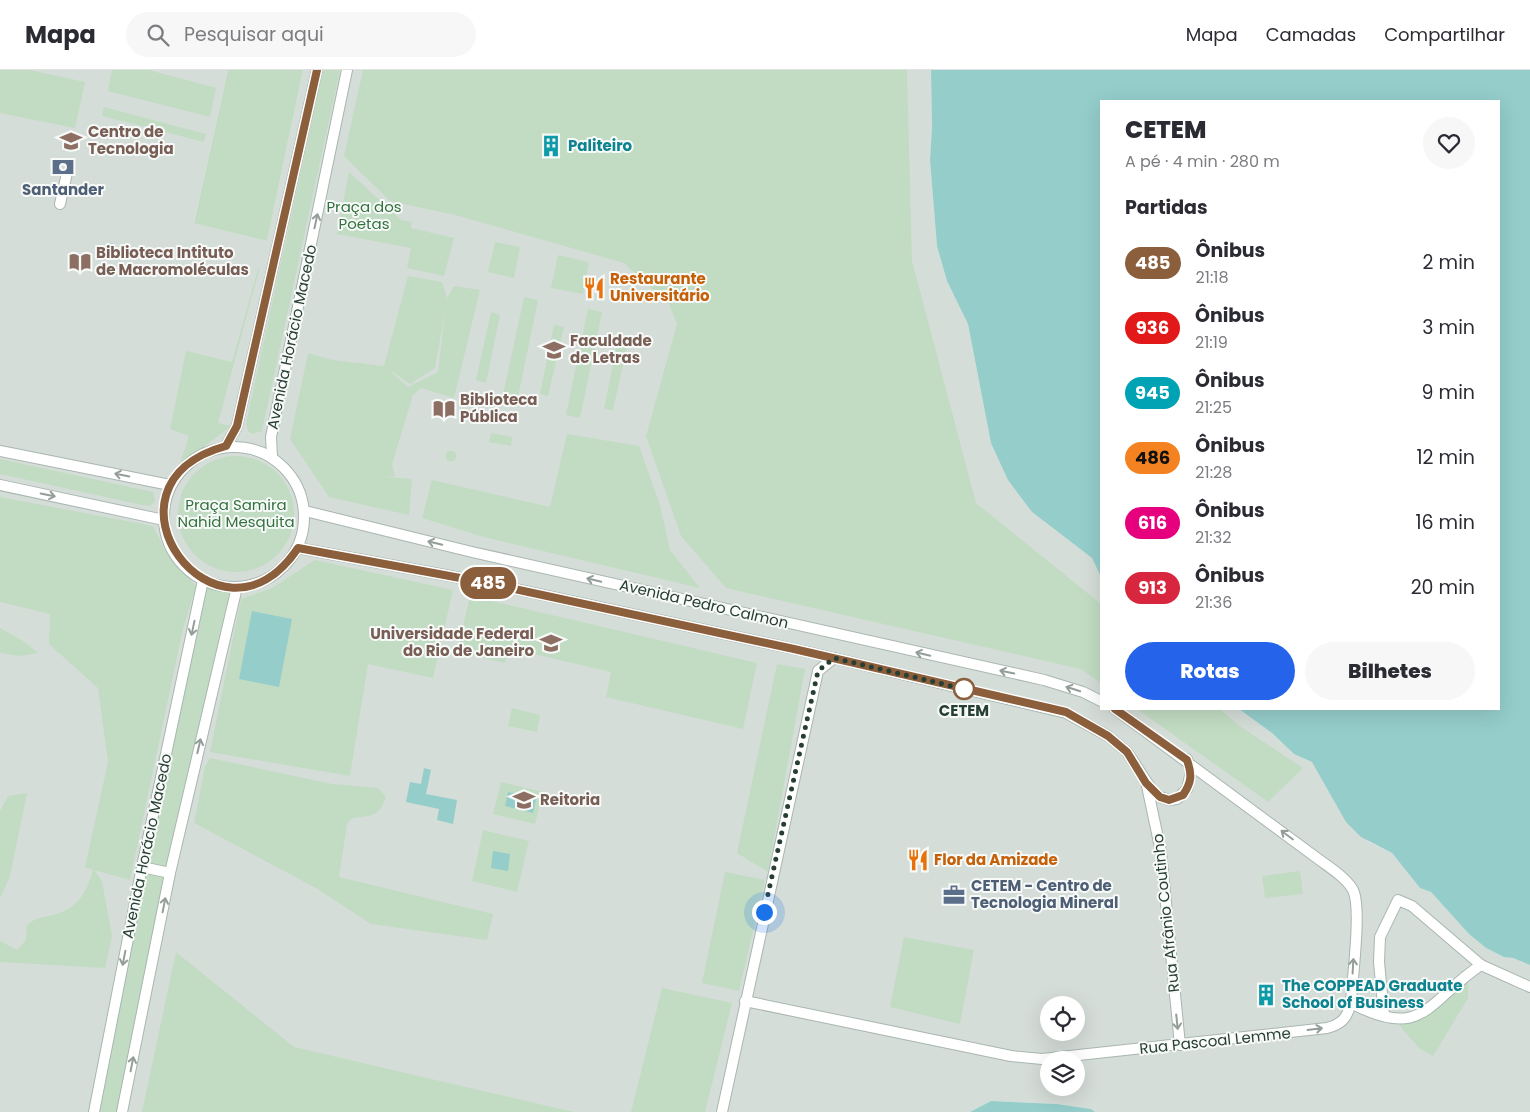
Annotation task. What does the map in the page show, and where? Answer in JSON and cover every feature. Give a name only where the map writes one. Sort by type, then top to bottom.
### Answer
[{"type":"street","points":[[226,446],[237,426],[317,70]]},
{"type":"street","name":"Avenida Horácio Macedo","points":[[272,457],[271,437],[346,70]]},
{"type":"street","points":[[60,204],[67,173]]},
{"type":"street","points":[[226,446],[252,448],[272,457],[289,472],[300,490],[305,511],[304,530],[298,548],[287,564],[273,576],[256,584],[237,587],[220,586],[203,580],[188,569],[176,555],[167,538],[164,520],[165,505],[170,485],[193,459],[210,450],[226,446]]},
{"type":"street","points":[[0,451],[170,485]]},
{"type":"street","points":[[0,485],[164,520]]},
{"type":"street","name":"Avenida Pedro Calmon","points":[[305,511],[472,552],[1044,680],[1083,692],[1100,701]]},
{"type":"street","name":"Avenida Pedro Calmon","points":[[298,548],[482,582],[808,652],[1066,712],[1108,736],[1127,752],[1146,783],[1160,797],[1177,799],[1183,795],[1190,782],[1191,772],[1187,760]]},
{"type":"street","name":"Avenida Horácio Macedo","points":[[94,1112],[142,867],[203,580]]},
{"type":"street","name":"Avenida Horácio Macedo","points":[[122,1112],[170,872],[237,587]]},
{"type":"street","points":[[808,652],[818,671]]},
{"type":"street","points":[[722,1112],[818,671],[834,658]]},
{"type":"street","points":[[1116,710],[1187,760]]},
{"type":"street","name":"Rua Pascoal Lemme","points":[[745,1001],[1011,1056],[1042,1059],[1326,1028],[1343,1021],[1348,1015],[1351,1003],[1356,909],[1353,891],[1344,879],[1187,760]]},
{"type":"street","name":"Rua Afrânio Coutinho","points":[[1146,783],[1161,852],[1180,1045]]},
{"type":"street","points":[[142,867],[170,872]]},
{"type":"street","points":[[1384,1015],[1379,962],[1380,937],[1398,900],[1412,906],[1481,965],[1530,987]]},
{"type":"street","points":[[1351,1003],[1368,1012],[1401,1021],[1426,1012],[1481,965]]},
{"type":"shaded area","name":"Universidade Federal do Rio de Janeiro","points":[[0,70],[228,70],[194,222],[267,241],[303,70],[931,70],[932,127],[930,160],[937,246],[947,281],[968,324],[991,443],[1032,512],[1092,558],[1100,575],[1100,710],[1240,710],[1272,733],[1294,754],[1312,762],[1327,786],[1369,842],[1392,853],[1420,888],[1431,892],[1469,934],[1486,948],[1504,957],[1513,958],[1530,965],[1530,1112],[1095,1112],[1091,1109],[1057,1104],[991,1101],[970,1112],[0,1112]]},
{"type":"green space","points":[[0,70],[30,70],[85,82],[75,128],[0,113]]},
{"type":"green space","points":[[112,70],[149,70],[216,88],[210,117],[108,91]]},
{"type":"green space","points":[[228,70],[303,70],[267,241],[194,223]]},
{"type":"green space","points":[[323,70],[340,70],[262,431],[252,434],[248,431],[246,423]]},
{"type":"green space","points":[[363,70],[907,70],[912,261],[976,503],[1100,603],[1100,682],[1081,669],[726,588],[681,536],[646,436],[677,324],[669,304],[624,263],[455,215],[390,201],[344,156]]},
{"type":"green space","points":[[104,107],[206,134],[204,142],[102,116]]},
{"type":"green space","name":"Praça dos Poetas","points":[[349,172],[401,220],[412,222],[411,228],[454,238],[444,276],[407,268],[411,248],[337,234]]},
{"type":"green space","points":[[495,242],[520,247],[514,278],[488,272]]},
{"type":"green space","points":[[558,255],[589,262],[583,294],[551,288]]},
{"type":"green space","points":[[258,269],[218,423],[231,426],[179,466],[189,436],[170,429],[186,351],[232,362]]},
{"type":"green space","points":[[408,276],[442,282],[447,298],[454,286],[480,290],[454,398],[421,388],[413,395],[392,464],[395,476],[387,477],[412,479],[409,515],[329,497],[290,439],[308,353],[332,360],[384,366]],"holes":[[[445,312],[438,372],[408,387],[388,369],[410,384],[435,368]]]},
{"type":"green space","points":[[524,297],[538,300],[516,407],[501,404]]},
{"type":"green space","points":[[588,309],[602,312],[580,418],[566,415]]},
{"type":"green space","points":[[491,312],[500,315],[486,383],[476,380]]},
{"type":"green space","points":[[554,325],[564,327],[548,396],[540,394]]},
{"type":"green space","points":[[618,339],[628,342],[613,410],[604,409]]},
{"type":"green space","points":[[491,433],[512,437],[511,446],[489,442]]},
{"type":"green space","points":[[567,434],[639,446],[660,505],[670,550],[700,588],[484,537],[422,518],[432,480],[550,507]]},
{"type":"green space","points":[[451,450],[457,456],[451,462],[445,456]]},
{"type":"green space","name":"Praça Samira Nahid Mesquita","points":[[236,456],[258,461],[277,473],[289,492],[294,514],[289,536],[277,555],[258,567],[236,572],[214,567],[195,555],[183,536],[178,514],[183,492],[195,473],[214,461]]},
{"type":"green space","points":[[0,459],[153,492],[155,501],[150,506],[142,505],[0,474]]},
{"type":"green space","points":[[0,497],[153,526],[167,554],[196,586],[183,629],[130,880],[94,870],[102,881],[112,936],[105,968],[0,962],[0,941],[17,950],[26,940],[27,925],[30,922],[62,912],[75,904],[84,892],[93,870],[85,867],[108,762],[98,688],[49,644],[50,614],[0,602]]},
{"type":"green space","points":[[315,560],[453,590],[433,678],[368,664],[350,776],[210,752],[241,599],[272,588]]},
{"type":"green space","points":[[203,580],[220,586],[237,587],[122,1112],[94,1112]]},
{"type":"green space","points":[[470,596],[757,663],[743,729],[606,697],[611,672],[508,648],[505,663],[457,652]]},
{"type":"green space","points":[[0,628],[23,641],[38,653],[20,656],[0,653]]},
{"type":"green space","points":[[777,664],[805,669],[768,872],[737,853]]},
{"type":"green space","points":[[512,708],[540,715],[537,732],[508,726]]},
{"type":"green space","points":[[1138,710],[1221,710],[1238,725],[1303,768],[1268,802]]},
{"type":"green space","points":[[210,758],[332,784],[378,788],[386,797],[377,812],[369,816],[352,818],[347,824],[339,877],[493,914],[487,940],[371,924],[316,888],[194,823],[205,767]]},
{"type":"green space","points":[[501,782],[543,792],[535,824],[493,814]]},
{"type":"green space","points":[[27,793],[10,876],[0,898],[0,811],[8,796]]},
{"type":"green space","points":[[483,830],[529,841],[517,892],[472,881]]},
{"type":"green space","points":[[1300,871],[1303,894],[1265,898],[1262,876]]},
{"type":"green space","points":[[725,872],[765,880],[739,991],[702,983]]},
{"type":"green space","points":[[904,937],[974,950],[960,1024],[890,1007]]},
{"type":"green space","points":[[176,952],[294,1047],[574,1112],[142,1112]]},
{"type":"green space","points":[[1468,979],[1468,998],[1433,1056],[1419,1048],[1399,1025],[1429,1015]]},
{"type":"green space","points":[[662,988],[732,1003],[705,1112],[631,1112]]},
{"type":"water","points":[[931,70],[1530,70],[1530,965],[1513,958],[1504,957],[1486,948],[1469,934],[1431,892],[1420,888],[1392,853],[1361,837],[1346,822],[1312,762],[1294,754],[1272,733],[1240,710],[1500,710],[1500,100],[1100,100],[1100,575],[1092,558],[1032,512],[1008,480],[991,443],[968,324],[947,281],[937,246],[930,160],[932,127]]},
{"type":"water","points":[[107,243],[113,243],[117,250],[113,257],[107,257],[103,253],[103,247]]},
{"type":"water","points":[[252,611],[292,619],[279,687],[239,679]]},
{"type":"water","points":[[424,768],[431,770],[426,794],[457,800],[453,824],[437,820],[439,809],[406,802],[410,782],[421,784]]},
{"type":"water","points":[[508,792],[536,799],[533,813],[505,806]]},
{"type":"water","points":[[493,851],[510,854],[508,871],[491,868]]},
{"type":"water","points":[[991,1101],[1057,1104],[1091,1109],[1095,1112],[970,1112]]},
{"type":"bus line","name":"485","points":[[317,70],[237,426],[226,446],[210,450],[193,459],[178,473],[170,485],[165,505],[164,520],[167,538],[176,555],[188,569],[203,580],[220,586],[237,587],[256,584],[273,576],[287,564],[298,548],[482,582],[794,649],[1066,712],[1108,736],[1127,752],[1139,768],[1146,783],[1160,797],[1169,800],[1177,799],[1183,795],[1190,782],[1191,772],[1187,760],[1116,710]]},
{"type":"place","name":"Centro de Tecnologia","points":[[71,141]]},
{"type":"place","name":"Paliteiro","points":[[551,146]]},
{"type":"place","name":"Santander","points":[[63,167]]},
{"type":"place","name":"Biblioteca Intituto de Macromoléculas","points":[[80,262]]},
{"type":"place","name":"Restaurante Universitário","points":[[594,288]]},
{"type":"place","name":"Faculdade de Letras","points":[[554,350]]},
{"type":"place","name":"Biblioteca Pública","points":[[444,409]]},
{"type":"place","name":"Universidade Federal do Rio de Janeiro","points":[[551,643]]},
{"type":"place","name":"CETEM","points":[[964,689]]},
{"type":"place","name":"Reitoria","points":[[524,800]]},
{"type":"place","name":"Flor da Amizade","points":[[918,860]]},
{"type":"place","name":"CETEM - Centro de Tecnologia Mineral","points":[[954,895]]},
{"type":"place","name":"The COPPEAD Graduate School of Business","points":[[1266,995]]},
{"type":"route","points":[[764,912],[818,671],[834,658],[964,689]]}]
